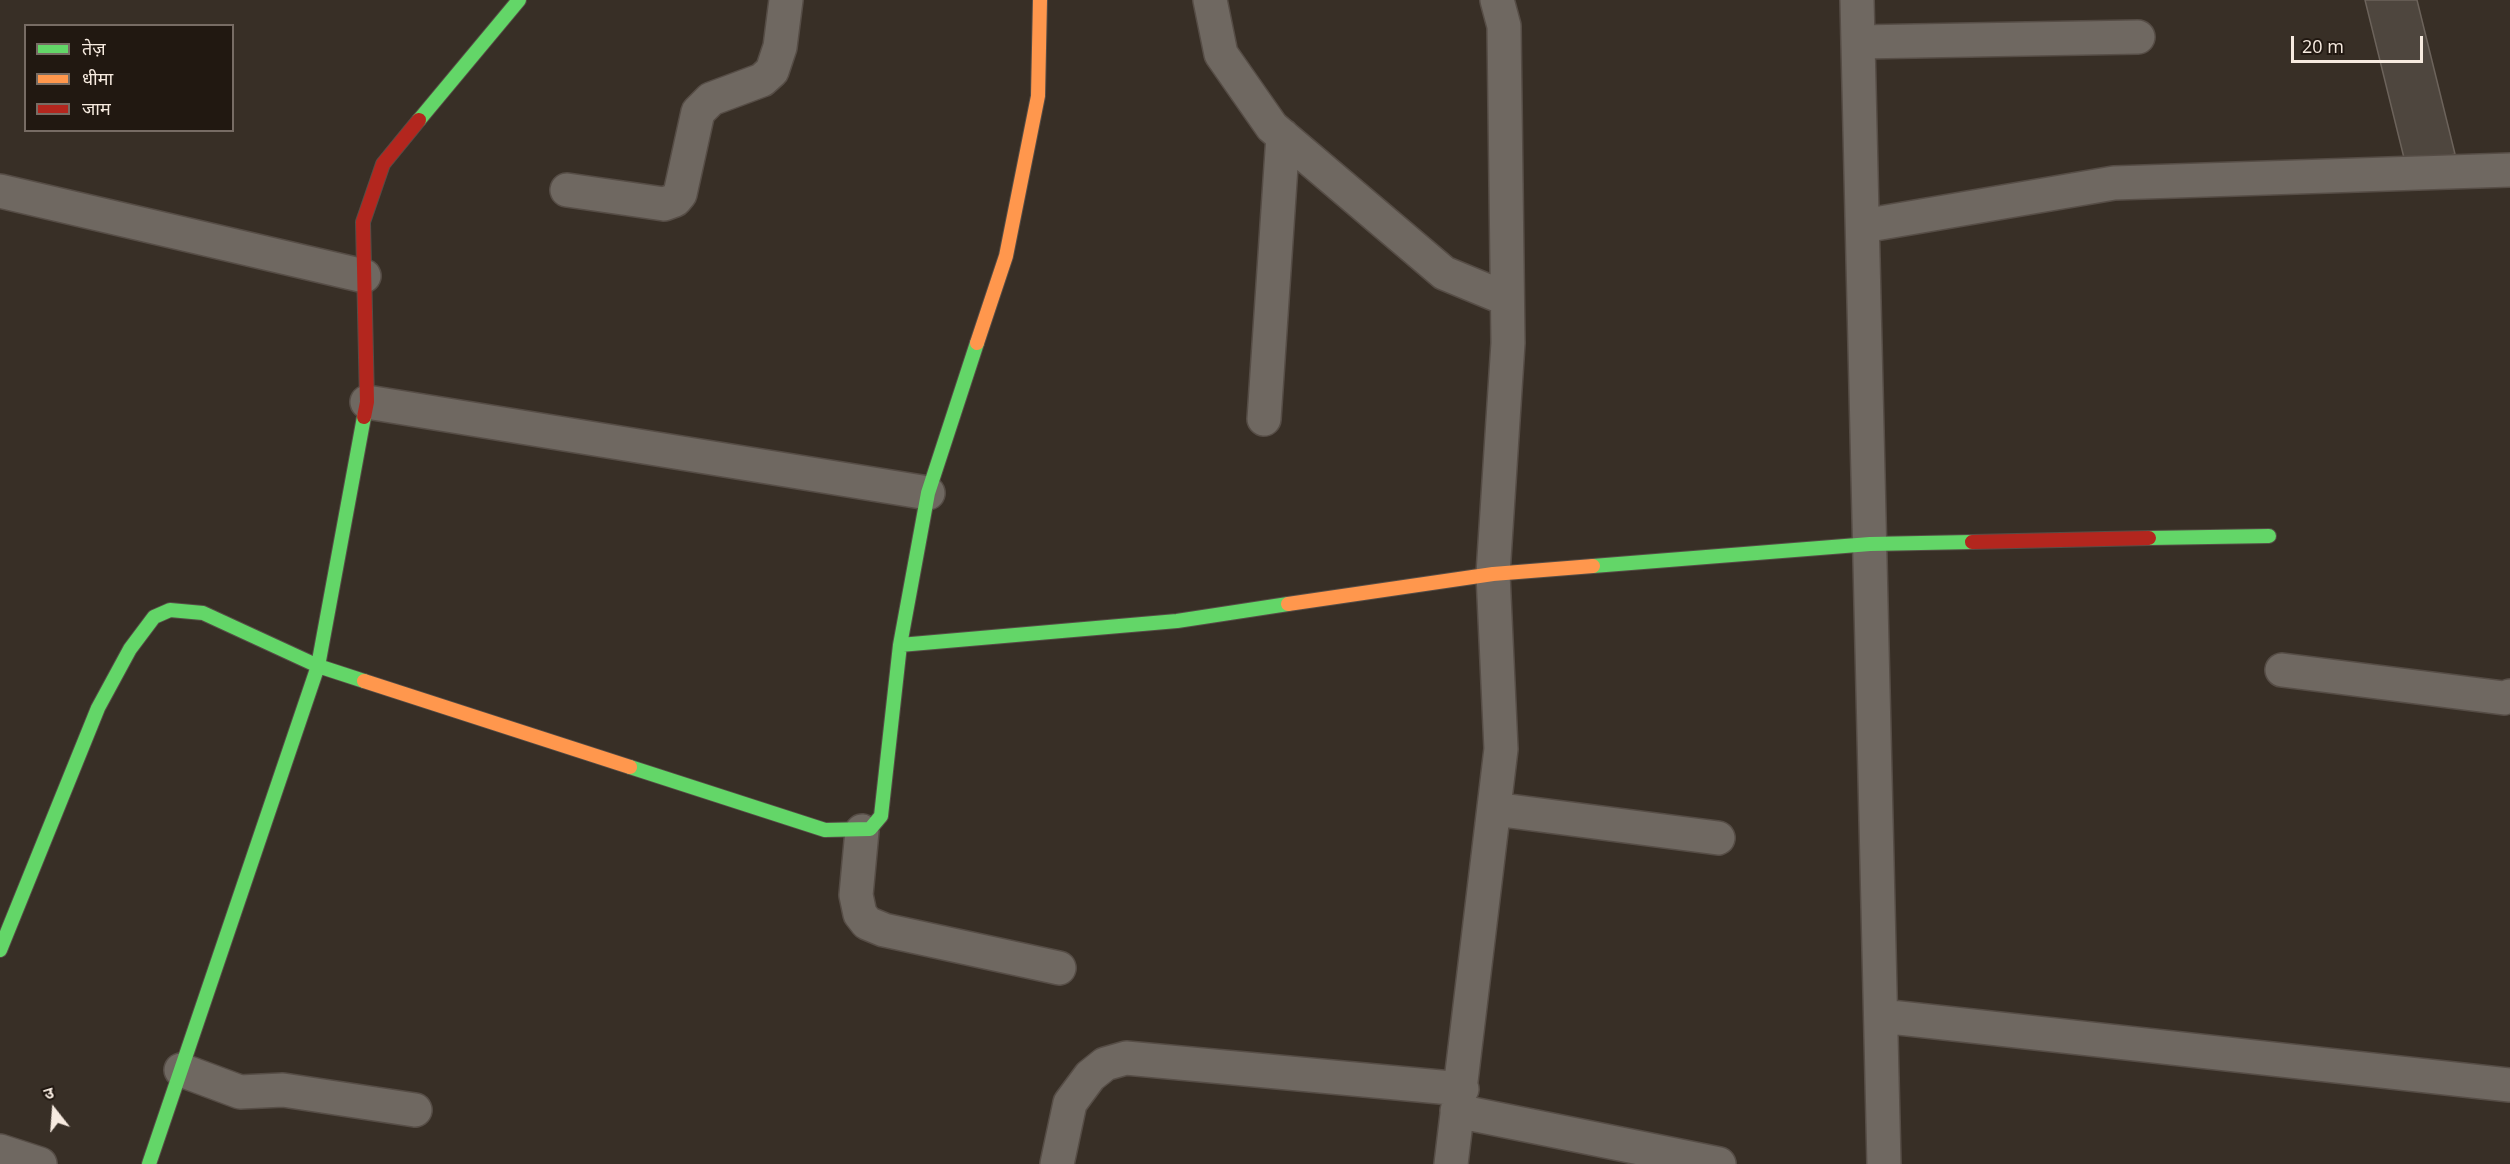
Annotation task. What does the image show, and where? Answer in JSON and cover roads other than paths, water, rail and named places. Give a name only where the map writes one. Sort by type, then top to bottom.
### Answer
[{"type":"street","points":[[149,1164],[318,666],[367,402],[363,222],[383,164],[519,0]]},
{"type":"street","points":[[567,190],[664,204],[675,200],[680,194],[698,112],[711,99],[762,80],[772,71],[780,47],[786,0]]},
{"type":"street","points":[[0,950],[9,906],[98,708],[130,649],[154,617],[170,610],[203,613],[318,666],[825,830],[862,831],[870,829],[881,816],[900,645],[928,493],[1006,256],[1038,96],[1040,0]]},
{"type":"street","points":[[1210,0],[1221,54],[1272,127],[1444,273],[1507,299]]},
{"type":"street","points":[[1451,1164],[1501,749],[1493,574],[1508,344],[1504,26],[1497,0]]},
{"type":"street","points":[[1857,0],[1884,1164]]},
{"type":"street","points":[[1859,42],[2138,37]]},
{"type":"street","points":[[1264,419],[1283,136]]},
{"type":"street","points":[[1863,226],[2114,183],[2510,170]]},
{"type":"street","points":[[0,191],[364,276]]},
{"type":"street","points":[[367,402],[928,493]]},
{"type":"street","points":[[900,645],[1178,621],[1493,574],[1870,544],[2269,536]]},
{"type":"street","points":[[2282,670],[2504,698],[2510,696]]},
{"type":"street","points":[[1494,809],[1718,838]]},
{"type":"street","points":[[862,831],[856,895],[861,914],[867,923],[884,930],[1059,968]]},
{"type":"street","points":[[1881,1016],[2510,1086]]},
{"type":"street","points":[[1057,1164],[1070,1103],[1090,1076],[1105,1064],[1126,1058],[1459,1100],[1719,1164]]},
{"type":"street","points":[[181,1070],[240,1092],[283,1090],[415,1110]]},
{"type":"street","points":[[0,1151],[40,1164]]}]
